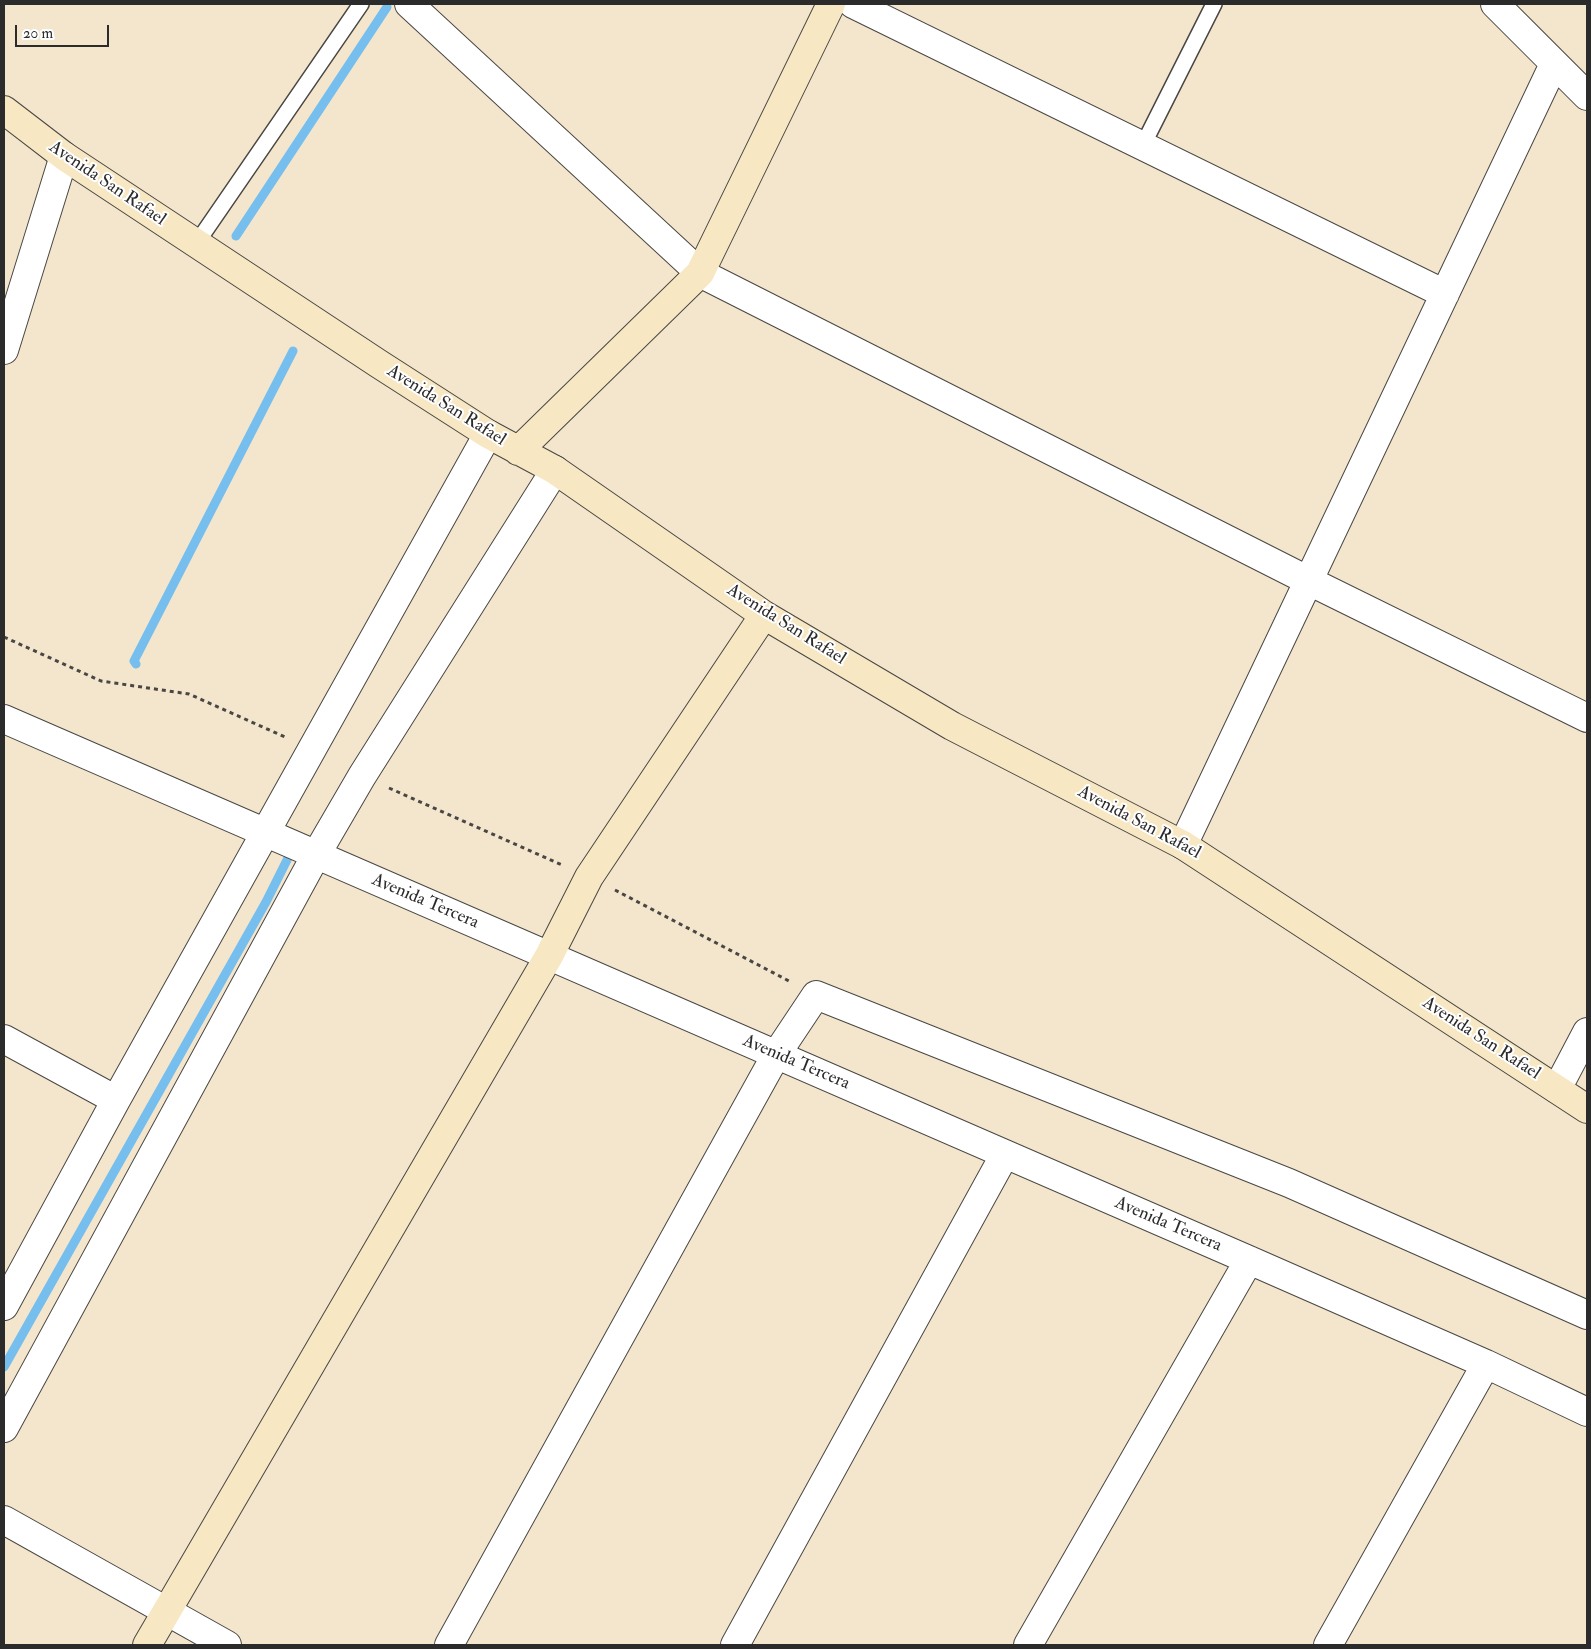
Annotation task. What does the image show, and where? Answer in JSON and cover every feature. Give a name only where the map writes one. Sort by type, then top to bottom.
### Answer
[{"type":"street","points":[[409,4],[700,273],[1309,581],[1587,718]]},
{"type":"street","points":[[518,451],[700,273],[831,4]]},
{"type":"street","points":[[853,4],[1445,294]]},
{"type":"street","points":[[1496,4],[1587,96]]},
{"type":"street","points":[[1183,845],[1554,64]]},
{"type":"street","name":"Avenida San Rafael","points":[[4,110],[64,156],[196,244],[488,434],[555,470],[764,614],[952,726],[1183,845],[1587,1109]]},
{"type":"street","points":[[4,350],[64,156]]},
{"type":"street","points":[[4,1306],[116,1100],[488,434]]},
{"type":"street","points":[[4,1428],[316,855],[362,776],[555,470]]},
{"type":"street","points":[[147,1645],[549,956],[589,877],[764,614]]},
{"type":"street","name":"Avenida Tercera","points":[[4,719],[1249,1260],[1486,1364],[1587,1412]]},
{"type":"street","points":[[449,1645],[776,1054],[816,995],[1289,1183],[1587,1315]]},
{"type":"street","points":[[1557,1089],[1587,1032]]},
{"type":"street","points":[[4,1039],[116,1100]]},
{"type":"street","points":[[735,1645],[1005,1154]]},
{"type":"street","points":[[1028,1645],[1249,1260]]},
{"type":"street","points":[[1328,1645],[1486,1364]]},
{"type":"street","points":[[4,1520],[227,1645]]},
{"type":"lane","points":[[196,244],[362,4]]},
{"type":"lane","points":[[1143,145],[1214,4]]},
{"type":"path","points":[[4,638],[101,682],[189,694],[312,749]]},
{"type":"path","points":[[362,776],[589,877],[816,995]]},
{"type":"waterway","points":[[236,236],[387,7]]},
{"type":"waterway","points":[[136,664],[134,661],[293,351]]},
{"type":"waterway","points":[[4,1367],[266,902],[291,852]]}]
